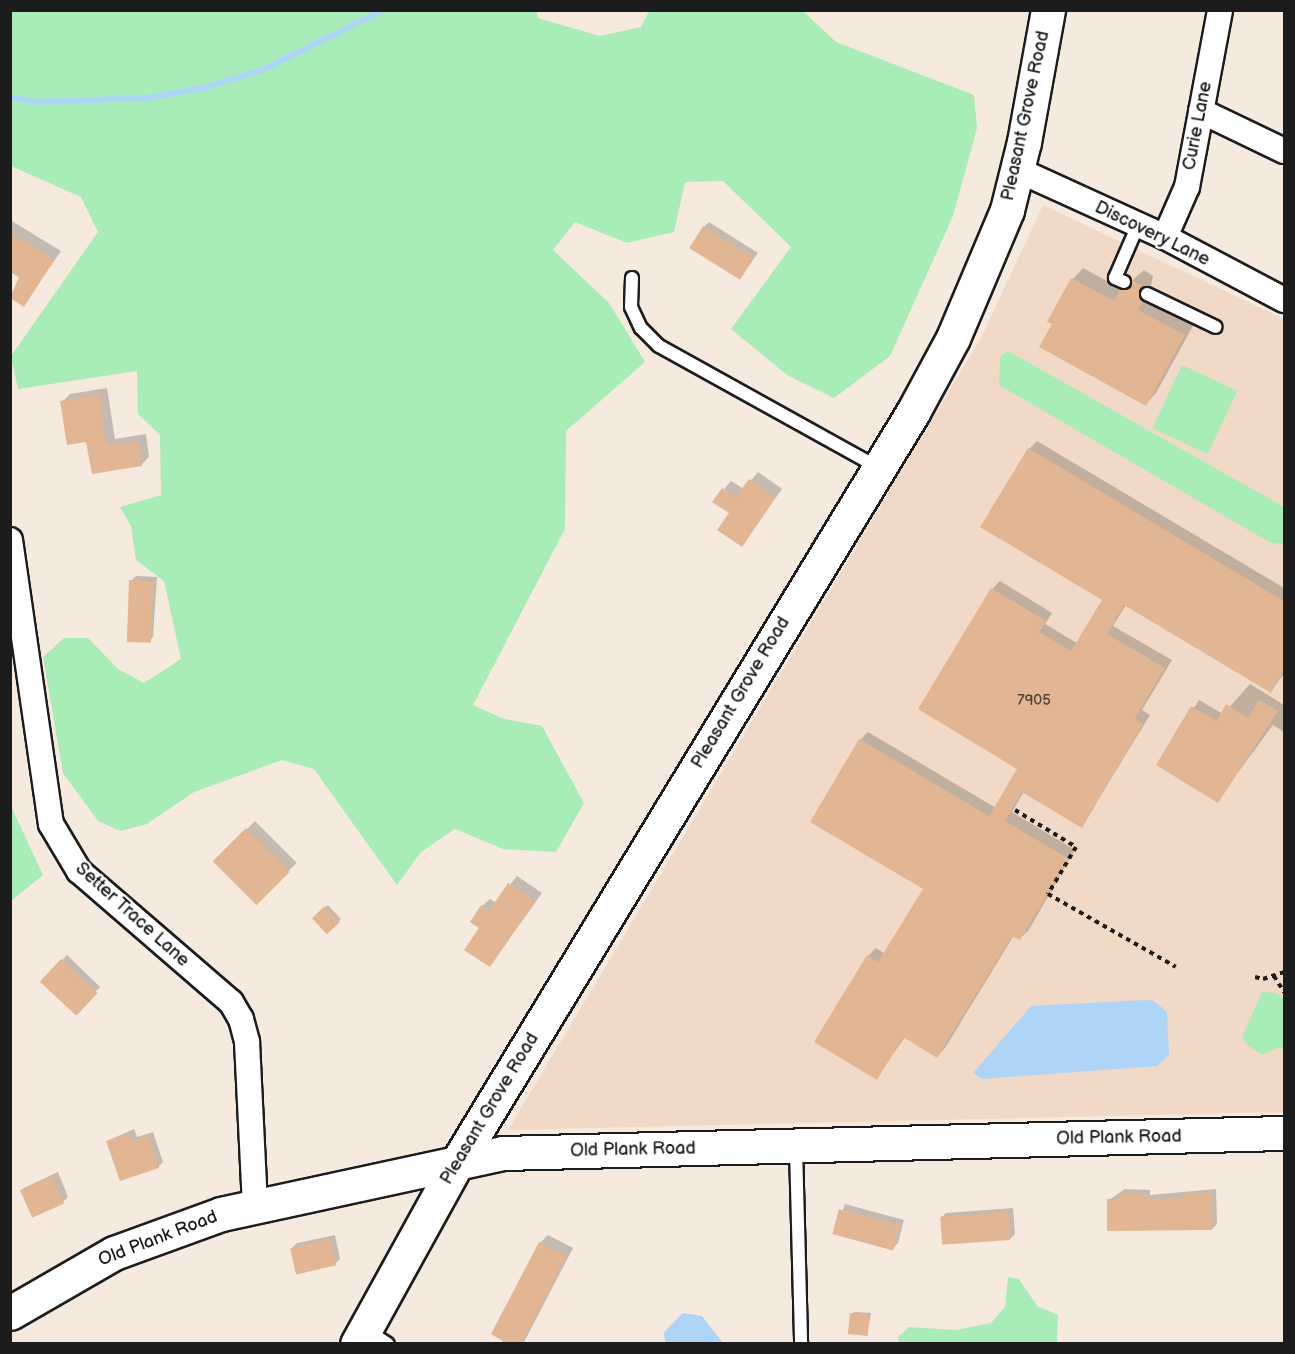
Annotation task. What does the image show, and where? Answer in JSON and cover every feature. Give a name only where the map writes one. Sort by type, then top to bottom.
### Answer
[{"type":"street","name":"Pleasant Grove Road","points":[[370,1338],[458,1161],[878,468],[953,338],[985,268],[1018,170],[1048,10]]},
{"type":"street","name":"Curie Lane","points":[[1165,237],[1187,187],[1220,10]]},
{"type":"street","points":[[1201,111],[1284,151]]},
{"type":"street","name":"Discovery Lane","points":[[1018,170],[1165,237],[1284,300]]},
{"type":"street","name":"Setter Trace Lane","points":[[10,540],[51,824],[79,871],[231,1002],[241,1019],[247,1042],[255,1206]]},
{"type":"street","name":"Old Plank Road","points":[[13,1303],[149,1238],[255,1206],[503,1153],[1284,1133]]},
{"type":"lane","points":[[1124,282],[1115,278],[1138,225]]},
{"type":"lane","points":[[632,278],[631,307],[641,328],[659,346],[878,468]]},
{"type":"lane","points":[[1147,294],[1216,327]]},
{"type":"lane","points":[[796,1146],[801,1344]]},
{"type":"path","points":[[1015,810],[1076,847],[1048,894],[1176,967]]},
{"type":"path","points":[[1255,977],[1263,980],[1284,972]]},
{"type":"path","points":[[1274,976],[1284,992]]},
{"type":"shaded area","points":[[1043,205],[1284,319],[1284,1112],[508,1130],[982,336]]},
{"type":"green space","points":[[11,10],[536,10],[538,18],[600,36],[641,27],[649,11],[803,11],[836,42],[974,95],[977,128],[953,216],[890,356],[834,398],[787,375],[731,329],[791,247],[723,181],[685,182],[674,232],[627,243],[575,222],[553,250],[609,303],[645,362],[566,431],[565,529],[473,705],[504,719],[542,726],[584,803],[556,852],[503,849],[455,829],[421,852],[397,885],[314,769],[282,760],[194,792],[147,824],[120,831],[98,821],[63,773],[43,657],[64,638],[88,638],[118,669],[144,683],[181,659],[164,581],[136,560],[131,526],[120,507],[161,495],[160,435],[138,414],[137,371],[18,389],[11,356],[98,232],[81,197],[11,166]]},
{"type":"green space","points":[[1008,351],[1284,507],[1284,544],[1271,543],[999,385],[1000,357]]},
{"type":"green space","points":[[1182,365],[1237,391],[1208,454],[1152,428]]},
{"type":"green space","points":[[10,804],[43,875],[11,901],[10,901]]},
{"type":"green space","points":[[1262,992],[1277,993],[1284,999],[1284,1049],[1279,1047],[1262,1055],[1246,1044],[1242,1037]]},
{"type":"green space","points":[[1008,1277],[1019,1279],[1037,1306],[1058,1315],[1057,1343],[899,1343],[898,1337],[909,1327],[956,1330],[991,1323],[1005,1307]]},
{"type":"water","points":[[1154,1001],[1167,1012],[1169,1055],[1157,1066],[982,1079],[973,1073],[1031,1006]]},
{"type":"water","points":[[683,1313],[702,1316],[723,1343],[665,1343],[664,1332]]},
{"type":"building","points":[[703,226],[754,258],[740,280],[689,248]]},
{"type":"building","points":[[10,232],[54,260],[24,307],[10,298],[19,277],[10,272]]},
{"type":"building","points":[[1071,278],[1114,301],[1120,289],[1129,288],[1132,280],[1144,287],[1139,291],[1143,301],[1138,310],[1185,335],[1146,406],[1039,347],[1052,324],[1047,322]]},
{"type":"building","points":[[99,395],[107,446],[138,441],[142,466],[92,474],[86,442],[67,445],[60,401]]},
{"type":"building","points":[[1028,448],[1284,601],[1284,671],[1271,693],[1124,605],[1107,634],[1165,668],[1135,718],[1143,724],[1082,828],[1022,792],[1005,821],[1069,859],[1020,940],[1012,936],[937,1058],[903,1037],[877,1080],[814,1042],[867,955],[878,962],[923,889],[810,822],[859,739],[989,816],[1017,769],[918,709],[991,588],[1046,621],[1039,632],[1071,651],[1102,600],[980,527]]},
{"type":"building","points":[[749,479],[776,497],[742,547],[717,530],[729,513],[712,502],[722,488],[736,497]]},
{"type":"building","points":[[129,580],[153,581],[151,643],[127,642]]},
{"type":"building","points":[[1259,700],[1278,711],[1218,803],[1156,765],[1191,706],[1217,721],[1226,704],[1248,718]]},
{"type":"building","points":[[246,828],[290,872],[257,905],[213,861]]},
{"type":"building","points":[[508,883],[535,901],[490,967],[464,950],[479,928],[470,922],[481,905],[489,911]]},
{"type":"building","points":[[325,906],[340,922],[327,934],[312,918]]},
{"type":"building","points":[[61,959],[98,993],[76,1016],[40,982]]},
{"type":"building","points":[[129,1133],[132,1141],[148,1136],[159,1168],[120,1181],[106,1141]]},
{"type":"building","points":[[52,1176],[64,1203],[32,1218],[20,1190]]},
{"type":"building","points":[[1184,1193],[1212,1193],[1212,1230],[1107,1231],[1107,1199],[1119,1199],[1119,1194],[1145,1194],[1145,1199],[1184,1198]]},
{"type":"building","points":[[839,1209],[900,1225],[893,1250],[832,1234]]},
{"type":"building","points":[[1008,1212],[1010,1240],[942,1245],[940,1217]]},
{"type":"building","points":[[330,1239],[336,1265],[296,1275],[290,1248]]},
{"type":"building","points":[[539,1242],[567,1256],[521,1344],[508,1344],[491,1334]]},
{"type":"building","points":[[850,1313],[870,1315],[868,1336],[848,1334]]},
{"type":"waterway","points":[[10,97],[38,102],[147,98],[203,88],[260,71],[383,10]]}]
